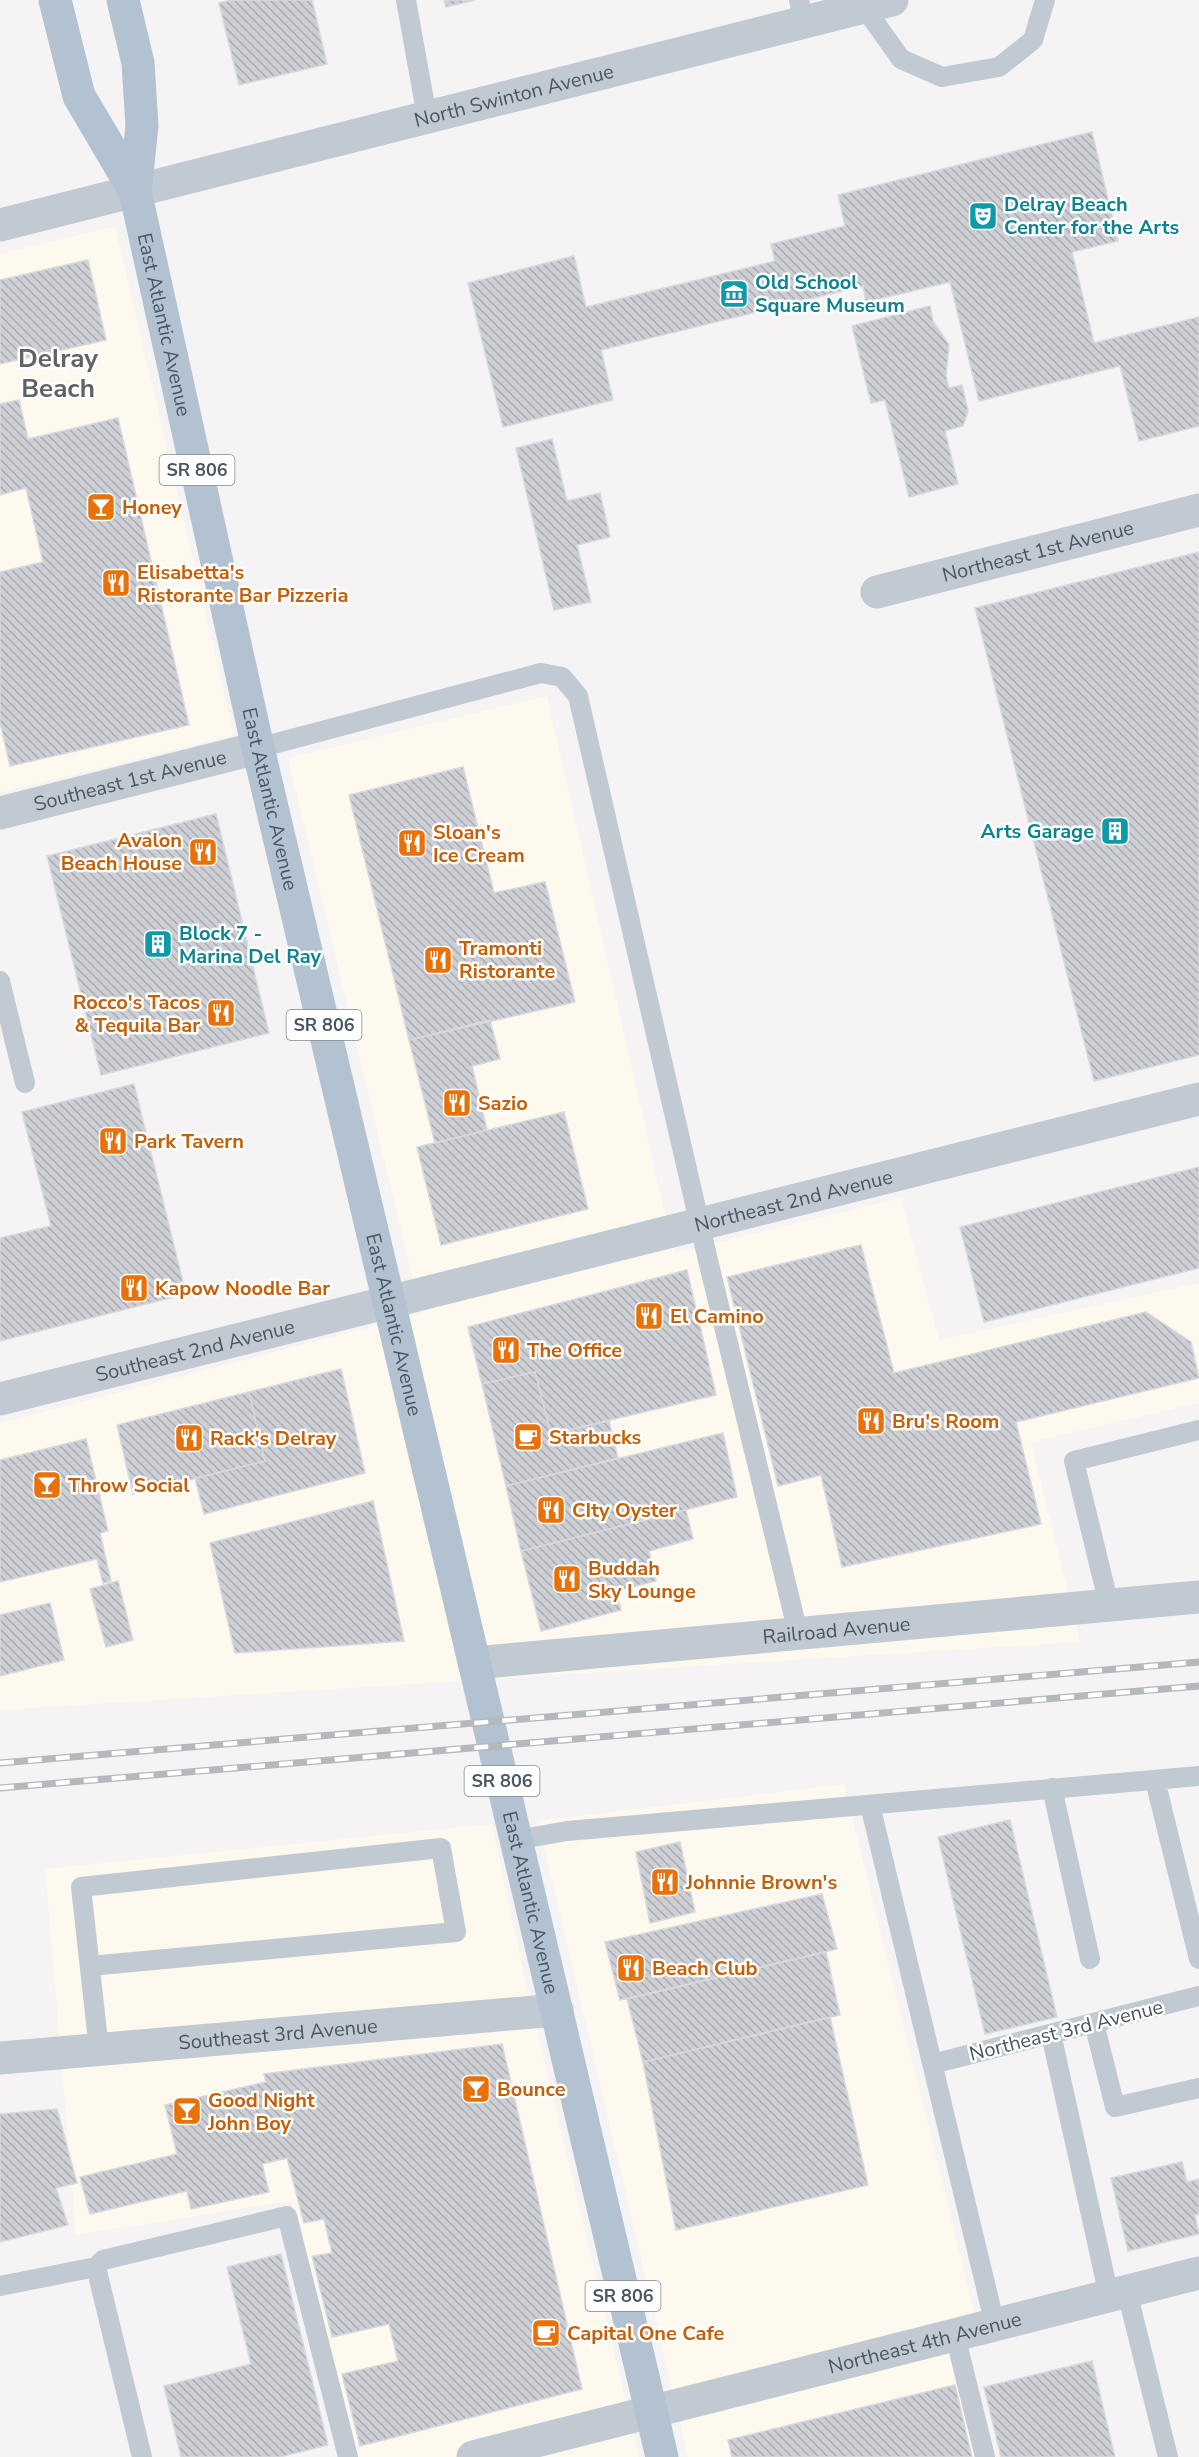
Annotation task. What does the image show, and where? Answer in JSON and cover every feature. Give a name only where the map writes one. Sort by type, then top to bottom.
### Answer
[{"type":"main road","name":"SR 806","points":[[55,0],[79,96],[135,191]]},
{"type":"main road","name":"SR 806","points":[[123,0],[138,63],[142,126],[135,191]]},
{"type":"main road","name":"East Atlantic Avenue","points":[[135,191],[258,748],[662,2457]]},
{"type":"street","name":"North Swinton Avenue","points":[[0,225],[427,117],[802,11],[878,4]]},
{"type":"street","name":"Northeast 1st Avenue","points":[[877,592],[1199,510]]},
{"type":"street","name":"Southeast 1st Avenue","points":[[0,813],[258,748]]},
{"type":"street","name":"Northeast 2nd Avenue","points":[[389,1302],[1199,1099]]},
{"type":"street","name":"Southeast 2nd Avenue","points":[[0,1399],[389,1302]]},
{"type":"street","name":"Railroad Avenue","points":[[474,1663],[1199,1597]]},
{"type":"street","name":"Southeast 3rd Avenue","points":[[0,2058],[557,2010]]},
{"type":"street","name":"Northeast 4th Avenue","points":[[473,2457],[1199,2274]]},
{"type":"lane","points":[[405,0],[427,117]]},
{"type":"lane","points":[[878,4],[901,59],[942,77],[999,67],[1033,40],[1045,0]]},
{"type":"lane","points":[[258,748],[542,673],[562,677],[578,696],[699,1224],[798,1633]]},
{"type":"lane","points":[[0,981],[26,1083]]},
{"type":"lane","points":[[1109,1605],[1074,1461],[1199,1430]]},
{"type":"lane","points":[[516,1840],[567,1831],[1199,1776]]},
{"type":"lane","points":[[1155,1780],[1199,1959]]},
{"type":"lane","points":[[1052,1788],[1090,1959]]},
{"type":"lane","points":[[870,1805],[995,2325]]},
{"type":"lane","points":[[90,1966],[456,1932],[441,1848],[81,1887],[99,2049]]},
{"type":"lane","name":"Northeast 3rd Avenue","points":[[932,2064],[1199,1996]]},
{"type":"lane","points":[[1094,2023],[1115,2107],[1199,2088]]},
{"type":"lane","points":[[1051,2034],[1118,2294],[1168,2457]]},
{"type":"lane","points":[[0,2286],[96,2267],[103,2260],[287,2216],[348,2457]]},
{"type":"lane","points":[[96,2267],[142,2457]]},
{"type":"lane","points":[[955,2335],[984,2457]]},
{"type":"shaded area","points":[[115,226],[234,735],[0,793],[0,254]]},
{"type":"shaded area","points":[[547,696],[674,1253],[901,1198],[939,1340],[1199,1283],[1199,1403],[1031,1442],[1080,1642],[0,1710],[0,1423],[421,1314],[288,758]]},
{"type":"shaded area","points":[[844,1784],[974,2311],[945,2321],[977,2457],[688,2457],[538,1821]]},
{"type":"shaded area","points":[[492,1824],[527,1988],[639,2457],[355,2457],[290,2201],[76,2235],[45,1869]]},
{"type":"building","points":[[231,0],[312,0],[327,64],[239,85],[219,3]]},
{"type":"building","points":[[444,0],[475,0],[446,7]]},
{"type":"building","name":"Old School Square Museum","points":[[1092,132],[1118,241],[1072,252],[1094,343],[1199,317],[1199,426],[1139,441],[1120,366],[979,401],[950,282],[866,302],[863,286],[601,350],[613,400],[503,427],[468,283],[574,256],[586,307],[775,261],[771,244],[845,226],[838,195]]},
{"type":"building","points":[[88,260],[106,340],[0,364],[0,280]]},
{"type":"building","points":[[930,306],[933,321],[949,345],[946,376],[949,388],[962,385],[968,411],[963,426],[945,431],[958,484],[909,497],[885,400],[871,403],[852,326]]},
{"type":"building","points":[[19,400],[28,439],[118,418],[189,725],[10,766],[0,723],[0,572],[43,562],[26,488],[0,495],[0,404]]},
{"type":"building","points":[[552,439],[567,501],[600,493],[610,537],[577,545],[591,602],[554,610],[516,448]]},
{"type":"building","name":"Arts Garage","points":[[1199,552],[1199,1055],[1094,1081],[975,608]]},
{"type":"building","points":[[463,767],[494,893],[545,882],[575,1002],[409,1040],[349,795]]},
{"type":"building","name":"Block 7 - Marina Del Ray","points":[[216,814],[269,1033],[101,1075],[47,856]]},
{"type":"building","points":[[490,1020],[500,1059],[472,1066],[487,1130],[435,1143],[409,1040]]},
{"type":"building","points":[[134,1084],[186,1294],[0,1341],[0,1238],[51,1226],[22,1112]]},
{"type":"building","points":[[564,1112],[588,1209],[441,1245],[417,1147]]},
{"type":"building","points":[[1199,1167],[1199,1268],[984,1322],[960,1227]]},
{"type":"building","points":[[861,1245],[894,1373],[1146,1312],[1191,1342],[1199,1378],[1016,1422],[1041,1524],[842,1567],[821,1475],[778,1486],[727,1277]]},
{"type":"building","points":[[687,1270],[716,1395],[551,1434],[535,1372],[482,1384],[468,1327]]},
{"type":"building","points":[[341,1369],[365,1473],[204,1514],[195,1478],[265,1461],[249,1392]]},
{"type":"building","points":[[535,1372],[551,1434],[609,1421],[618,1458],[506,1486],[482,1384]]},
{"type":"building","points":[[249,1392],[265,1461],[133,1494],[117,1425]]},
{"type":"building","points":[[723,1433],[737,1497],[521,1551],[506,1486]]},
{"type":"building","points":[[86,1439],[108,1531],[100,1533],[111,1581],[103,1583],[97,1559],[0,1582],[0,1460]]},
{"type":"building","points":[[373,1501],[404,1641],[235,1653],[210,1543]]},
{"type":"building","points":[[686,1510],[693,1539],[649,1551],[656,1581],[616,1591],[621,1610],[541,1631],[521,1551]]},
{"type":"building","points":[[118,1581],[133,1640],[106,1647],[90,1589]]},
{"type":"building","points":[[50,1603],[64,1660],[0,1676],[0,1615]]},
{"type":"building","points":[[1010,1820],[1057,2017],[985,2034],[938,1837]]},
{"type":"building","name":"Johnnie Brown's","points":[[680,1842],[695,1912],[650,1923],[636,1852]]},
{"type":"building","points":[[822,1894],[837,1949],[620,2000],[605,1942]]},
{"type":"building","points":[[826,1952],[840,2015],[643,2062],[627,1999]]},
{"type":"building","points":[[830,2017],[868,2185],[676,2230],[643,2062]]},
{"type":"building","points":[[502,2044],[582,2389],[360,2446],[342,2374],[398,2361],[389,2324],[332,2337],[312,2256],[332,2253],[324,2219],[304,2223],[287,2158],[262,2164],[269,2192],[191,2209],[187,2191],[90,2214],[80,2177],[177,2154],[165,2105],[266,2082],[264,2074]]},
{"type":"building","points":[[57,2109],[77,2183],[56,2188],[68,2225],[0,2242],[0,2114]]},
{"type":"building","points":[[1182,2162],[1187,2182],[1199,2179],[1199,2214],[1195,2215],[1199,2234],[1128,2251],[1111,2178]]},
{"type":"building","points":[[281,2254],[328,2445],[280,2457],[181,2457],[164,2386],[251,2364],[227,2267]]},
{"type":"building","points":[[1092,2361],[1115,2457],[1001,2457],[984,2387]]},
{"type":"building","points":[[955,2385],[972,2457],[732,2457],[728,2440]]},
{"type":"railway","points":[[0,1763],[1199,1662]]},
{"type":"railway","points":[[0,1788],[1199,1686]]},
{"type":"place","name":"Delray Beach Center for the Arts","points":[[983,216]]},
{"type":"place","name":"Old School Square Museum","points":[[734,294]]},
{"type":"place","name":"Honey","points":[[101,507]]},
{"type":"place","name":"Elisabetta's Ristorante Bar Pizzeria","points":[[116,583]]},
{"type":"place","name":"Arts Garage","points":[[1115,831]]},
{"type":"place","name":"Sloan's Ice Cream","points":[[412,843]]},
{"type":"place","name":"Avalon Beach House","points":[[203,852]]},
{"type":"place","name":"Block 7 - Marina Del Ray","points":[[158,944]]},
{"type":"place","name":"Tramonti Ristorante","points":[[438,960]]},
{"type":"place","name":"Rocco's Tacos & Tequila Bar","points":[[221,1013]]},
{"type":"place","name":"Sazio","points":[[457,1103]]},
{"type":"place","name":"Park Tavern","points":[[113,1141]]},
{"type":"place","name":"Kapow Noodle Bar","points":[[134,1288]]},
{"type":"place","name":"El Camino","points":[[649,1316]]},
{"type":"place","name":"The Office","points":[[506,1350]]},
{"type":"place","name":"Bru's Room","points":[[871,1421]]},
{"type":"place","name":"Starbucks","points":[[528,1437]]},
{"type":"place","name":"Rack's Delray","points":[[189,1438]]},
{"type":"place","name":"Throw Social","points":[[47,1485]]},
{"type":"place","name":"CIty Oyster","points":[[551,1510]]},
{"type":"place","name":"Buddah Sky Lounge","points":[[567,1579]]},
{"type":"place","name":"Johnnie Brown's","points":[[665,1882]]},
{"type":"place","name":"Beach Club","points":[[631,1968]]},
{"type":"place","name":"Bounce","points":[[476,2089]]},
{"type":"place","name":"Good Night John Boy","points":[[187,2111]]},
{"type":"place","name":"Capital One Cafe","points":[[546,2333]]},
{"type":"district","name":"Delray Beach","points":[[58,373]]}]
